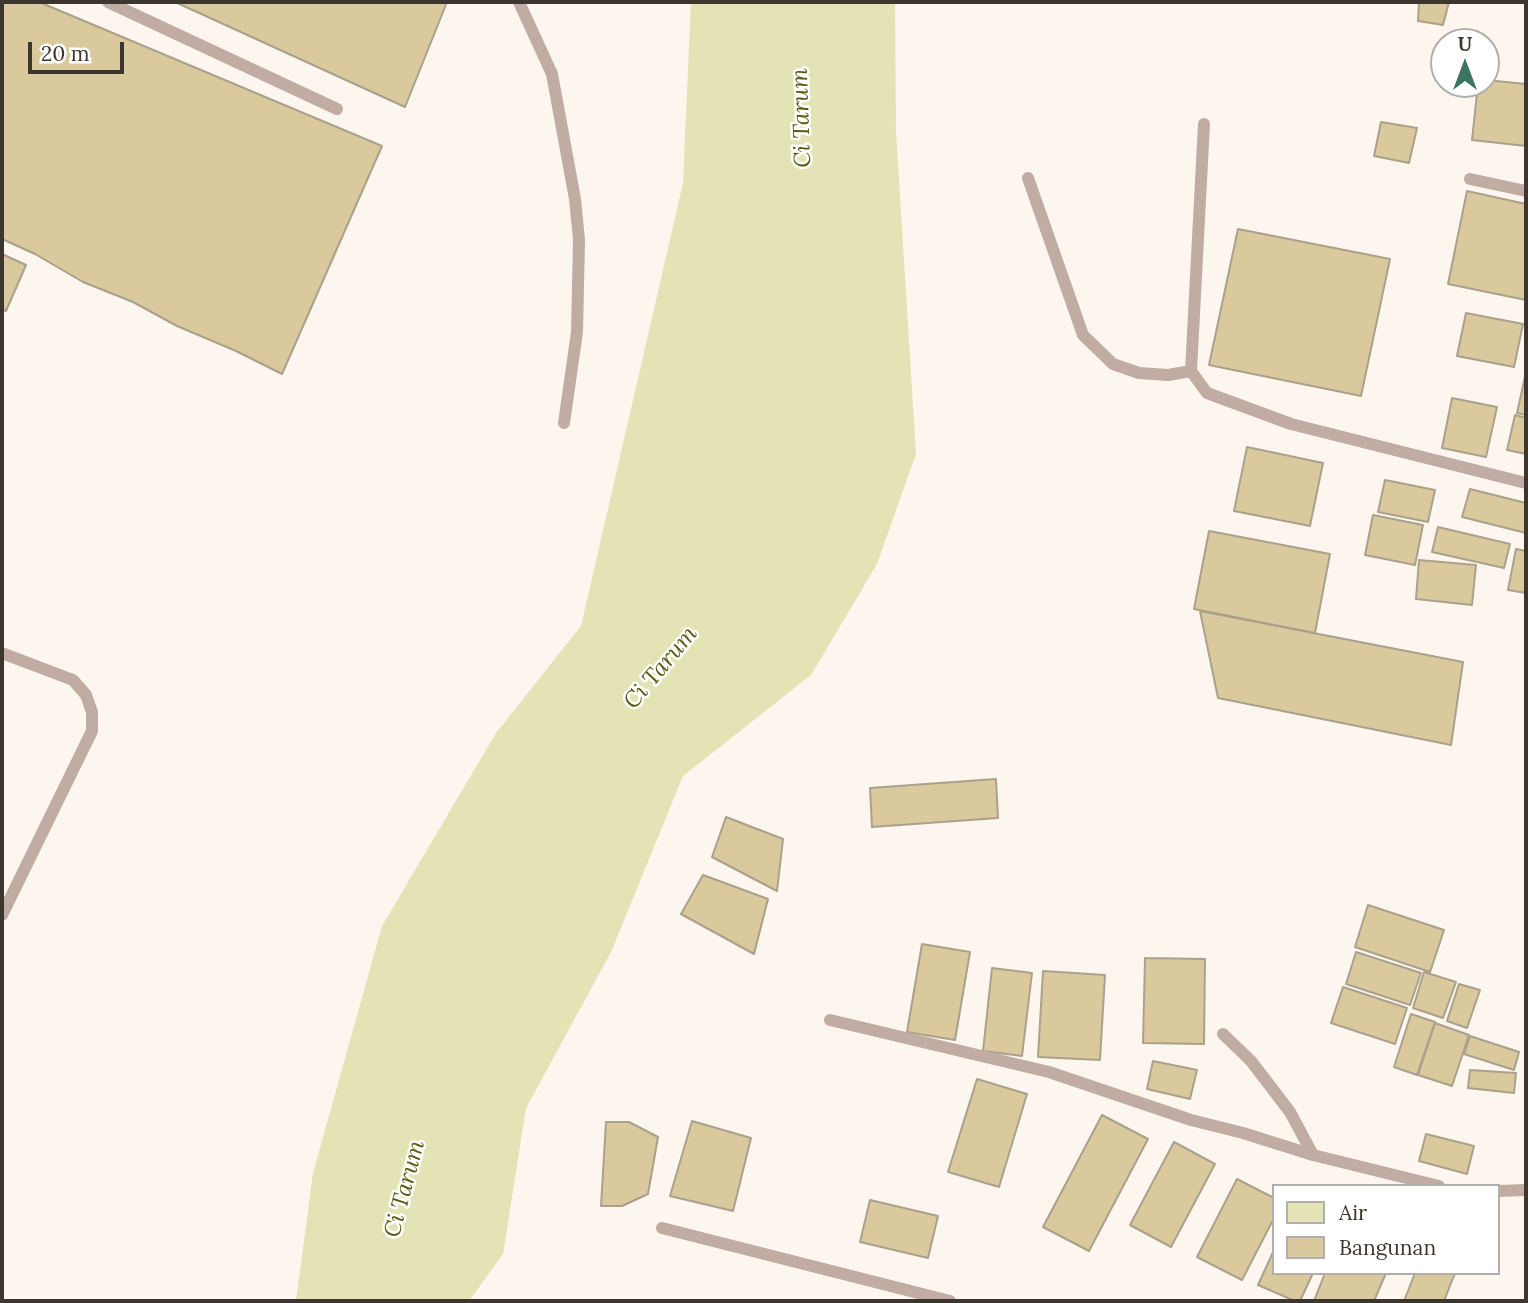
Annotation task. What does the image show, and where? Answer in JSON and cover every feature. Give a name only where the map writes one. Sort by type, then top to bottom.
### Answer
[{"type":"lane","points":[[108,2],[337,109]]},
{"type":"lane","points":[[519,2],[552,74],[575,199],[579,240],[577,332],[564,423]]},
{"type":"lane","points":[[1204,124],[1191,371],[1207,393],[1291,424],[1526,482]]},
{"type":"lane","points":[[1028,178],[1083,335],[1113,364],[1126,369],[1139,373],[1168,375],[1191,371]]},
{"type":"lane","points":[[1470,178],[1526,191]]},
{"type":"lane","points":[[2,653],[73,680],[86,695],[92,712],[92,731],[2,915]]},
{"type":"lane","points":[[830,1020],[1049,1072],[1191,1120],[1313,1155],[1431,1184]]},
{"type":"lane","points":[[1223,1034],[1251,1061],[1290,1112],[1313,1155]]},
{"type":"lane","points":[[1500,1191],[1526,1190]]},
{"type":"lane","points":[[662,1228],[950,1301]]},
{"type":"water","name":"Ci Tarum","points":[[691,2],[895,2],[896,132],[916,454],[877,564],[811,675],[683,776],[611,952],[526,1108],[503,1254],[469,1301],[296,1301],[313,1173],[382,926],[496,733],[581,626],[683,183]]},
{"type":"building","points":[[2,2],[39,2],[382,146],[282,374],[177,326],[133,302],[83,282],[35,254],[2,239]]},
{"type":"building","points":[[175,2],[447,2],[405,107]]},
{"type":"building","points":[[1419,2],[1449,2],[1443,25],[1418,21]]},
{"type":"building","points":[[1500,81],[1526,84],[1526,146],[1472,140],[1476,98],[1500,98]]},
{"type":"building","points":[[1381,122],[1417,128],[1409,163],[1374,156]]},
{"type":"building","points":[[1467,191],[1526,204],[1526,300],[1448,284]]},
{"type":"building","points":[[1238,229],[1390,259],[1361,396],[1209,365]]},
{"type":"building","points":[[2,254],[26,265],[6,311],[2,309]]},
{"type":"building","points":[[1466,313],[1523,324],[1514,367],[1457,356]]},
{"type":"building","points":[[1526,372],[1526,415],[1517,413]]},
{"type":"building","points":[[1452,398],[1497,407],[1486,457],[1442,448]]},
{"type":"building","points":[[1515,415],[1526,418],[1526,454],[1507,450]]},
{"type":"building","points":[[1247,447],[1323,463],[1310,526],[1234,511]]},
{"type":"building","points":[[1385,480],[1435,490],[1428,522],[1378,512]]},
{"type":"building","points":[[1470,489],[1526,503],[1526,533],[1462,517]]},
{"type":"building","points":[[1373,515],[1423,525],[1415,565],[1365,555]]},
{"type":"building","points":[[1438,527],[1510,544],[1504,568],[1432,552]]},
{"type":"building","points":[[1209,531],[1330,554],[1315,633],[1194,609]]},
{"type":"building","points":[[1516,549],[1526,551],[1526,593],[1508,590]]},
{"type":"building","points":[[1419,560],[1476,565],[1472,605],[1416,599]]},
{"type":"building","points":[[1200,611],[1463,662],[1451,745],[1218,698]]},
{"type":"building","points":[[996,779],[998,818],[872,827],[870,788]]},
{"type":"building","points":[[726,817],[783,839],[777,891],[712,857]]},
{"type":"building","points":[[703,875],[768,899],[754,954],[681,914]]},
{"type":"building","points":[[1368,905],[1444,930],[1430,972],[1355,947]]},
{"type":"building","points":[[922,944],[970,952],[955,1040],[907,1032]]},
{"type":"building","points":[[1356,952],[1421,973],[1410,1005],[1346,984]]},
{"type":"building","points":[[1145,958],[1205,959],[1204,1044],[1143,1043]]},
{"type":"building","points":[[992,968],[1032,973],[1022,1056],[983,1051]]},
{"type":"building","points":[[1043,971],[1105,975],[1100,1060],[1038,1057]]},
{"type":"building","points":[[1424,972],[1456,982],[1443,1018],[1413,1008]]},
{"type":"building","points":[[1459,984],[1480,990],[1467,1028],[1447,1021]]},
{"type":"building","points":[[1343,987],[1407,1008],[1395,1044],[1331,1023]]},
{"type":"building","points":[[1411,1014],[1435,1022],[1417,1075],[1394,1067]]},
{"type":"building","points":[[1435,1023],[1469,1035],[1452,1086],[1418,1075]]},
{"type":"building","points":[[1470,1036],[1519,1052],[1514,1070],[1464,1054]]},
{"type":"building","points":[[1153,1061],[1197,1070],[1190,1099],[1147,1089]]},
{"type":"building","points":[[1470,1070],[1516,1073],[1514,1093],[1468,1088]]},
{"type":"building","points":[[977,1079],[1027,1094],[999,1187],[948,1172]]},
{"type":"building","points":[[1102,1115],[1148,1139],[1089,1251],[1043,1227]]},
{"type":"building","points":[[692,1121],[751,1138],[733,1211],[670,1196]]},
{"type":"building","points":[[606,1122],[629,1122],[658,1137],[648,1194],[622,1206],[601,1206]]},
{"type":"building","points":[[1426,1134],[1474,1146],[1467,1174],[1419,1161]]},
{"type":"building","points":[[1174,1142],[1215,1164],[1171,1247],[1130,1225]]},
{"type":"building","points":[[1237,1179],[1272,1197],[1272,1222],[1242,1280],[1197,1257]]},
{"type":"building","points":[[870,1200],[938,1216],[928,1258],[860,1242]]},
{"type":"building","points":[[1272,1254],[1272,1275],[1312,1275],[1300,1301],[1258,1285]]},
{"type":"building","points":[[1324,1275],[1385,1275],[1374,1301],[1314,1301]]},
{"type":"building","points":[[1414,1275],[1454,1275],[1444,1301],[1404,1301]]}]
